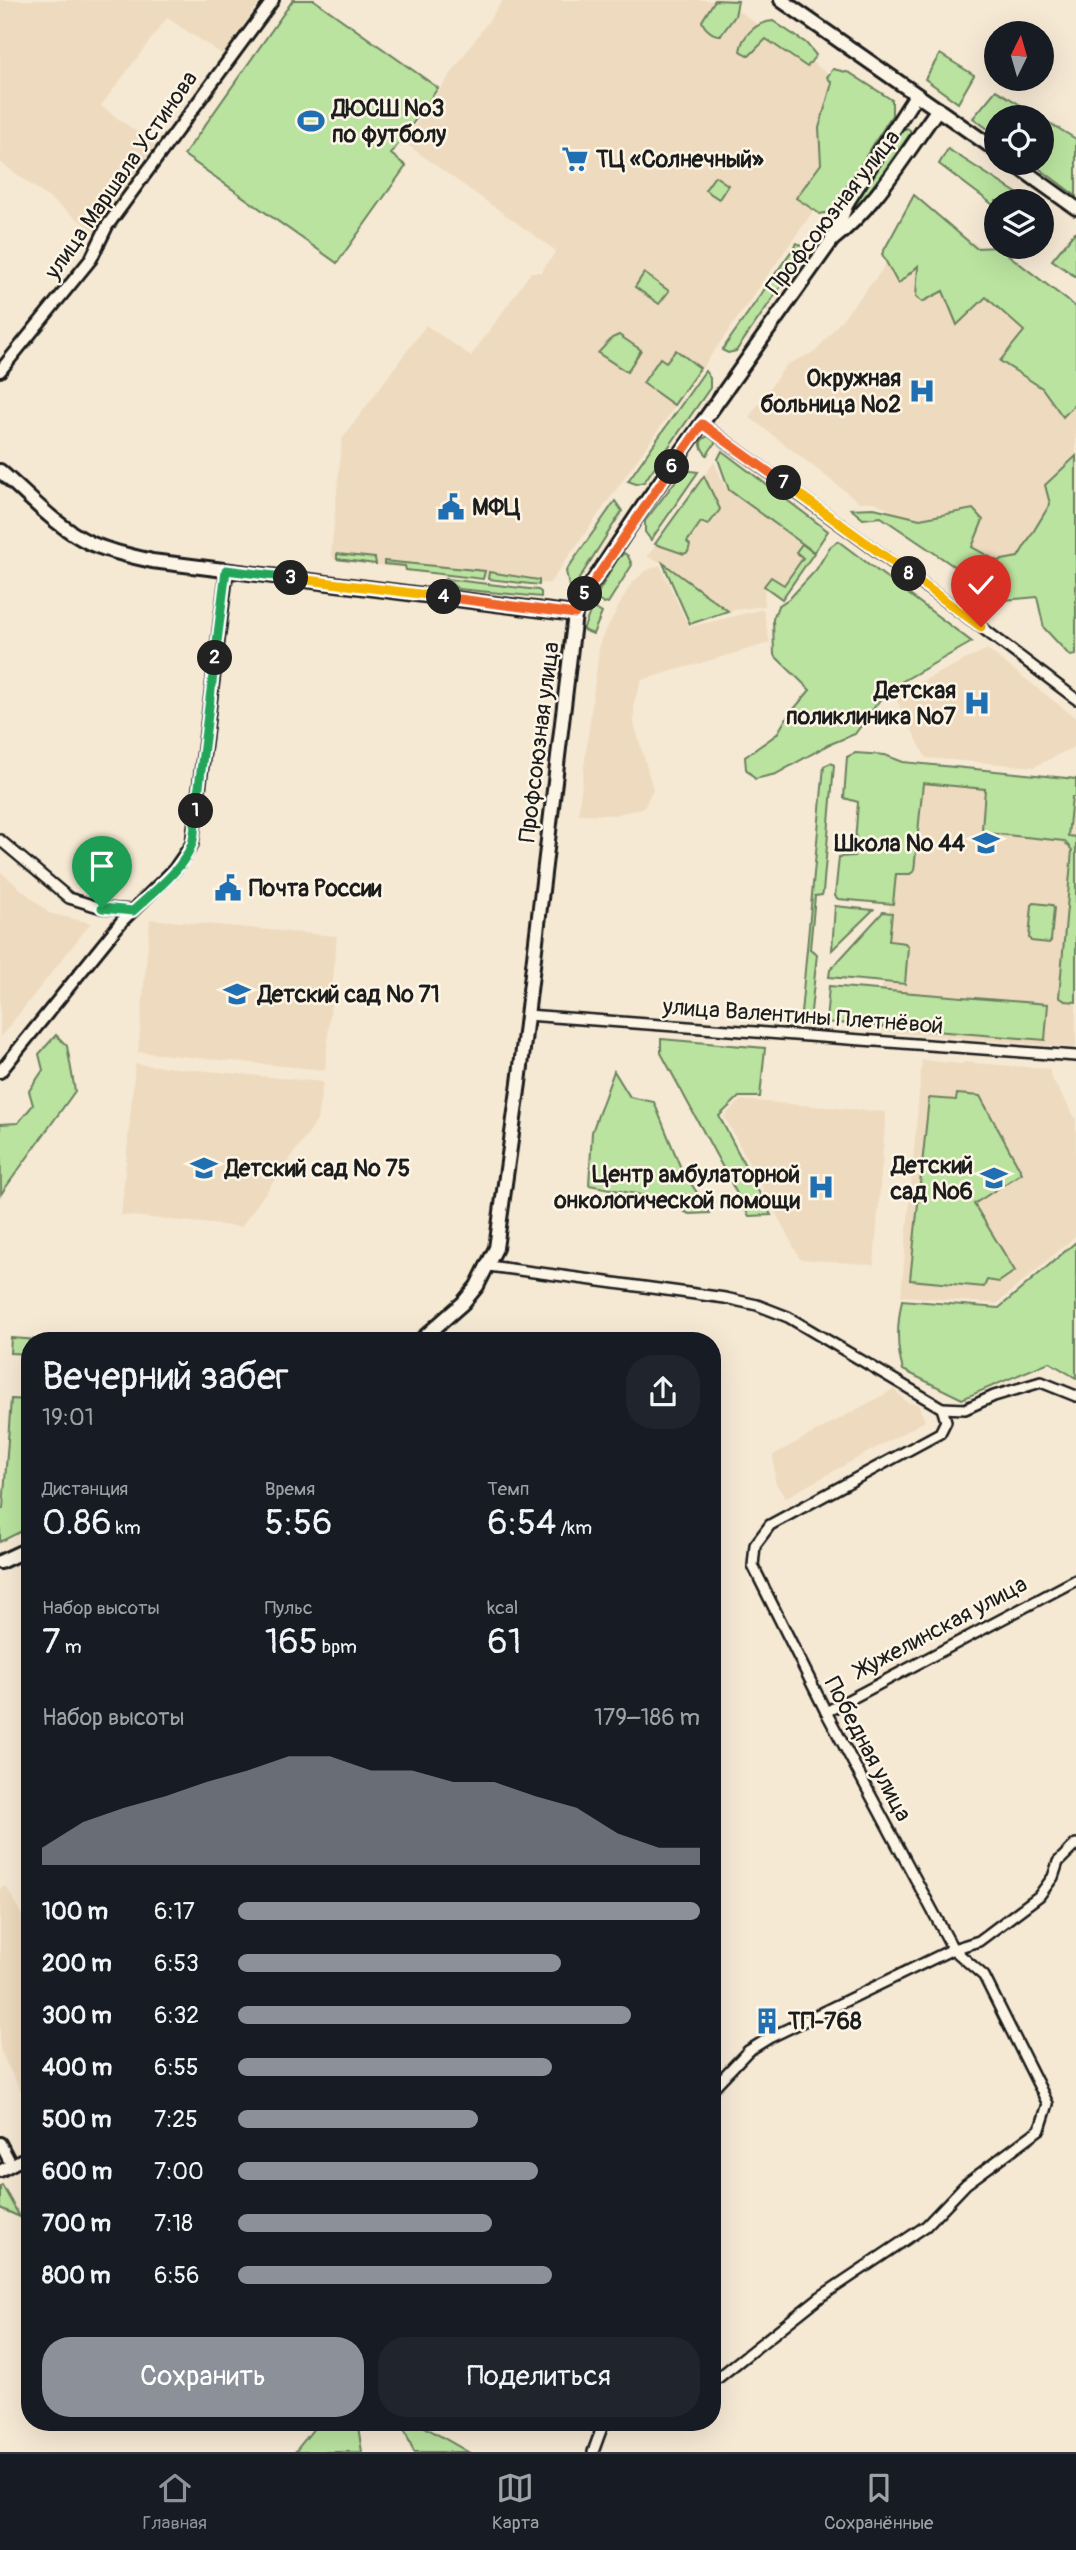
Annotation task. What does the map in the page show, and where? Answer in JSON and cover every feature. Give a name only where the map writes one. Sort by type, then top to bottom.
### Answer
[{"type":"main road","points":[[781,0],[984,142]]},
{"type":"main road","points":[[832,240],[848,201],[916,95]]},
{"type":"main road","name":"Профсоюзная улица","points":[[430,1332],[463,1303],[477,1286],[496,1248],[575,614],[590,586],[832,240],[864,211],[937,109]]},
{"type":"main road","points":[[1030,175],[1076,208]]},
{"type":"main road","points":[[0,471],[46,513],[87,541],[117,553],[152,561],[575,614]]},
{"type":"main road","points":[[0,1562],[21,1552]]},
{"type":"street","name":"улица Маршала Устинова","points":[[0,371],[91,259],[107,226],[273,0]]},
{"type":"street","points":[[702,424],[1076,699]]},
{"type":"street","points":[[0,1072],[133,911],[174,870],[192,844],[226,570]]},
{"type":"street","points":[[0,840],[69,898],[102,908],[133,911]]},
{"type":"street","name":"улица Валентины Плетнёвой","points":[[527,1015],[1076,1056]]},
{"type":"street","points":[[489,1266],[724,1298],[757,1305],[788,1317],[942,1408],[965,1409],[994,1396],[1041,1382],[1076,1396]]},
{"type":"street","name":"Победная улица","points":[[942,1408],[946,1421],[940,1433],[770,1525],[755,1545],[753,1566],[826,1712],[953,1949]]},
{"type":"street","name":"Жужелинская улица","points":[[826,1712],[1076,1580]]},
{"type":"street","points":[[721,2080],[748,2051],[769,2038],[953,1949],[979,1941],[1039,1896],[1053,1877],[1058,1862],[1076,1844]]},
{"type":"street","points":[[721,2376],[820,2298],[926,2225],[966,2184],[1040,2129],[1048,2104],[984,1976],[953,1949]]},
{"type":"street","points":[[0,2143],[11,2164]]},
{"type":"street","points":[[0,2171],[21,2159]]},
{"type":"street","points":[[593,2452],[601,2431]]},
{"type":"shaded area","points":[[0,0],[261,0],[223,55],[167,18],[101,106],[155,145],[95,232],[0,162]]},
{"type":"shaded area","points":[[503,0],[723,0],[836,79],[819,203],[550,583],[540,584],[334,560],[331,554],[342,439],[426,325],[471,356],[531,272],[541,272],[556,251],[403,142]]},
{"type":"shaded area","name":"Окружная больница №2","points":[[920,207],[984,249],[984,259],[999,259],[1076,317],[1076,601],[1007,575],[875,502],[859,502],[749,417],[786,365],[816,351],[879,274]]},
{"type":"shaded area","points":[[714,462],[726,488],[801,544],[796,552],[804,557],[784,585],[771,577],[764,586],[765,606],[728,611],[663,563],[647,557]]},
{"type":"shaded area","points":[[660,565],[689,627],[763,609],[770,643],[642,680],[634,702],[634,723],[653,789],[644,808],[614,815],[578,814],[600,641],[630,585],[645,571]]},
{"type":"shaded area","name":"Детская поликлиника №7","points":[[987,649],[1076,718],[1076,746],[1034,767],[926,758],[894,695]]},
{"type":"shaded area","name":"Школа № 44","points":[[903,762],[1076,779],[1076,1048],[878,1031]]},
{"type":"shaded area","points":[[0,871],[49,913],[91,923],[0,1038]]},
{"type":"shaded area","name":"Детский сад № 71","points":[[150,919],[337,936],[325,1070],[138,1052]]},
{"type":"shaded area","name":"Детский сад №6","points":[[922,1060],[1050,1069],[1050,1075],[1076,1119],[1076,1236],[997,1304],[901,1296]]},
{"type":"shaded area","name":"Детский сад № 75","points":[[135,1064],[323,1082],[317,1121],[241,1227],[121,1215]]},
{"type":"shaded area","name":"Центр амбулаторной онкологической помощи","points":[[741,1100],[886,1112],[874,1265],[800,1259],[724,1116]]},
{"type":"shaded area","points":[[894,1389],[907,1402],[918,1404],[925,1421],[785,1498],[775,1482],[773,1455]]},
{"type":"shaded area","points":[[6,1886],[21,1914],[21,2091],[0,2050],[0,1888]]},
{"type":"green space","name":"ДЮСШ №3 по футболу","points":[[293,0],[314,0],[438,88],[391,154],[406,166],[337,263],[184,155]]},
{"type":"green space","points":[[715,0],[738,1],[735,16],[721,35],[709,31],[702,21]]},
{"type":"green space","points":[[773,21],[806,43],[816,55],[807,67],[766,39],[749,56],[740,51],[751,30]]},
{"type":"green space","points":[[940,54],[974,75],[958,103],[925,79]]},
{"type":"green space","points":[[833,69],[850,73],[892,100],[892,115],[831,212],[820,214],[796,198],[821,164],[819,128],[832,83],[827,77]]},
{"type":"green space","points":[[995,91],[1020,105],[984,105],[984,126],[973,118]]},
{"type":"green space","points":[[1054,126],[1076,139],[1076,196],[1048,175],[1054,175]]},
{"type":"green space","points":[[907,128],[910,134],[854,210],[854,203],[903,130]]},
{"type":"green space","points":[[948,149],[984,172],[984,175],[988,175],[1010,189],[984,189],[984,198],[939,164]]},
{"type":"green space","points":[[715,176],[728,185],[719,199],[705,190]]},
{"type":"green space","points":[[914,195],[976,248],[984,248],[984,259],[1014,259],[1076,307],[1076,403],[1063,417],[1042,388],[1000,361],[1024,331],[986,297],[957,325],[943,291],[922,302],[916,297],[918,266],[898,284],[882,254]]},
{"type":"green space","points":[[1076,232],[1076,277],[1052,260]]},
{"type":"green space","points":[[797,243],[807,249],[736,351],[728,353],[722,350]]},
{"type":"green space","points":[[644,273],[669,291],[659,304],[635,287]]},
{"type":"green space","points":[[619,335],[641,350],[627,372],[598,353],[612,338]]},
{"type":"green space","points":[[676,350],[700,368],[674,405],[643,383],[660,358],[666,362]]},
{"type":"green space","points":[[705,371],[710,378],[710,388],[644,482],[636,484],[628,481]]},
{"type":"green space","points":[[709,436],[717,440],[707,455],[701,441]]},
{"type":"green space","points":[[722,451],[828,531],[814,552],[729,490],[718,459]]},
{"type":"green space","points":[[1076,456],[1076,655],[1070,656],[1044,628],[1037,597],[1004,600],[881,517],[863,519],[851,509],[874,508],[920,519],[973,509],[983,520],[972,547],[997,561],[1018,557],[1050,504],[1045,485]]},
{"type":"green space","points":[[684,470],[698,472],[651,540],[645,532],[645,521]]},
{"type":"green space","points":[[704,476],[719,511],[708,525],[701,522],[687,542],[690,545],[688,552],[684,554],[655,544]]},
{"type":"green space","points":[[615,501],[622,511],[577,582],[569,587],[566,571]]},
{"type":"green space","points":[[838,541],[972,642],[887,690],[855,734],[828,745],[776,774],[755,779],[746,769],[745,757],[777,734],[787,717],[810,690],[774,655],[773,619],[778,606],[790,598],[816,570],[830,547]]},
{"type":"green space","points":[[802,544],[814,553],[782,599],[764,586],[771,577],[784,585],[803,558],[796,552]]},
{"type":"green space","points":[[624,553],[632,565],[608,603],[604,604],[595,598]]},
{"type":"green space","points":[[337,554],[375,558],[376,564],[337,559]]},
{"type":"green space","points":[[384,561],[485,571],[483,579],[406,570],[405,566],[384,564]]},
{"type":"green space","points":[[663,563],[728,611],[690,624]]},
{"type":"green space","points":[[489,572],[539,580],[539,585],[488,579]]},
{"type":"green space","points":[[446,579],[538,590],[541,597],[458,589]]},
{"type":"green space","points":[[592,607],[602,613],[593,634],[583,630]]},
{"type":"green space","points":[[855,753],[885,755],[903,762],[1076,779],[1076,797],[1072,797],[1068,836],[1076,837],[1076,1002],[1065,1001],[1059,997],[1072,850],[1064,841],[986,833],[982,829],[985,789],[923,783],[914,871],[910,874],[896,874],[893,904],[838,899],[835,896],[839,857],[854,856],[858,802],[844,798],[847,757]]},
{"type":"green space","points":[[831,763],[834,765],[823,892],[822,895],[815,896],[810,949],[817,954],[810,1021],[800,1024],[824,766]]},
{"type":"green space","points":[[1034,903],[1052,905],[1054,908],[1049,943],[1031,941],[1029,938]]},
{"type":"green space","points":[[835,906],[873,910],[832,950]]},
{"type":"green space","points":[[883,912],[892,913],[889,941],[905,943],[908,947],[905,984],[829,977],[830,970]]},
{"type":"green space","points":[[829,986],[1048,1004],[1045,1040],[826,1022]]},
{"type":"green space","points":[[56,1035],[67,1046],[75,1091],[1,1194],[0,1124],[18,1123],[33,1105],[29,1091],[43,1070],[39,1054]]},
{"type":"green space","points":[[661,1039],[765,1048],[760,1097],[739,1097],[719,1116],[771,1215],[749,1216],[661,1053]]},
{"type":"green space","points":[[614,1071],[630,1097],[654,1102],[680,1166],[710,1213],[689,1214],[661,1199],[589,1185],[592,1132]]},
{"type":"green space","points":[[957,1094],[980,1096],[1022,1173],[974,1204],[1015,1271],[999,1282],[987,1280],[984,1287],[910,1280],[929,1098],[956,1100]]},
{"type":"green space","points":[[1076,1242],[1076,1378],[1049,1362],[962,1399],[903,1370],[898,1335],[902,1300],[999,1308]]},
{"type":"green space","points":[[11,1338],[21,1339],[21,1354],[10,1353]]},
{"type":"green space","points":[[11,1399],[21,1400],[21,1532],[0,1542],[0,1510],[3,1508]]},
{"type":"green space","points":[[2,2185],[20,2217],[0,2208]]},
{"type":"green space","points":[[312,2431],[359,2431],[362,2452],[295,2452]]},
{"type":"green space","points":[[405,2431],[432,2431],[468,2452],[414,2452]]},
{"type":"place","name":"ДЮСШ №3 по футболу","points":[[311,121]]},
{"type":"place","name":"ТЦ «Солнечный»","points":[[575,159]]},
{"type":"place","name":"Окружная больница №2","points":[[922,391]]},
{"type":"place","name":"МФЦ","points":[[451,507]]},
{"type":"place","name":"Детская поликлиника №7","points":[[977,703]]},
{"type":"place","name":"Школа № 44","points":[[986,843]]},
{"type":"place","name":"Почта России","points":[[228,888]]},
{"type":"place","name":"Детский сад № 71","points":[[237,994]]},
{"type":"place","name":"Детский сад № 75","points":[[204,1168]]},
{"type":"place","name":"Детский сад №6","points":[[994,1178]]},
{"type":"place","name":"Центр амбулаторной онкологической помощи","points":[[821,1187]]},
{"type":"place","name":"ТП-768","points":[[767,2021]]},
{"type":"route","points":[[102,908],[133,911],[174,870],[192,844],[226,570],[575,614],[582,598],[702,424],[981,627]]}]
